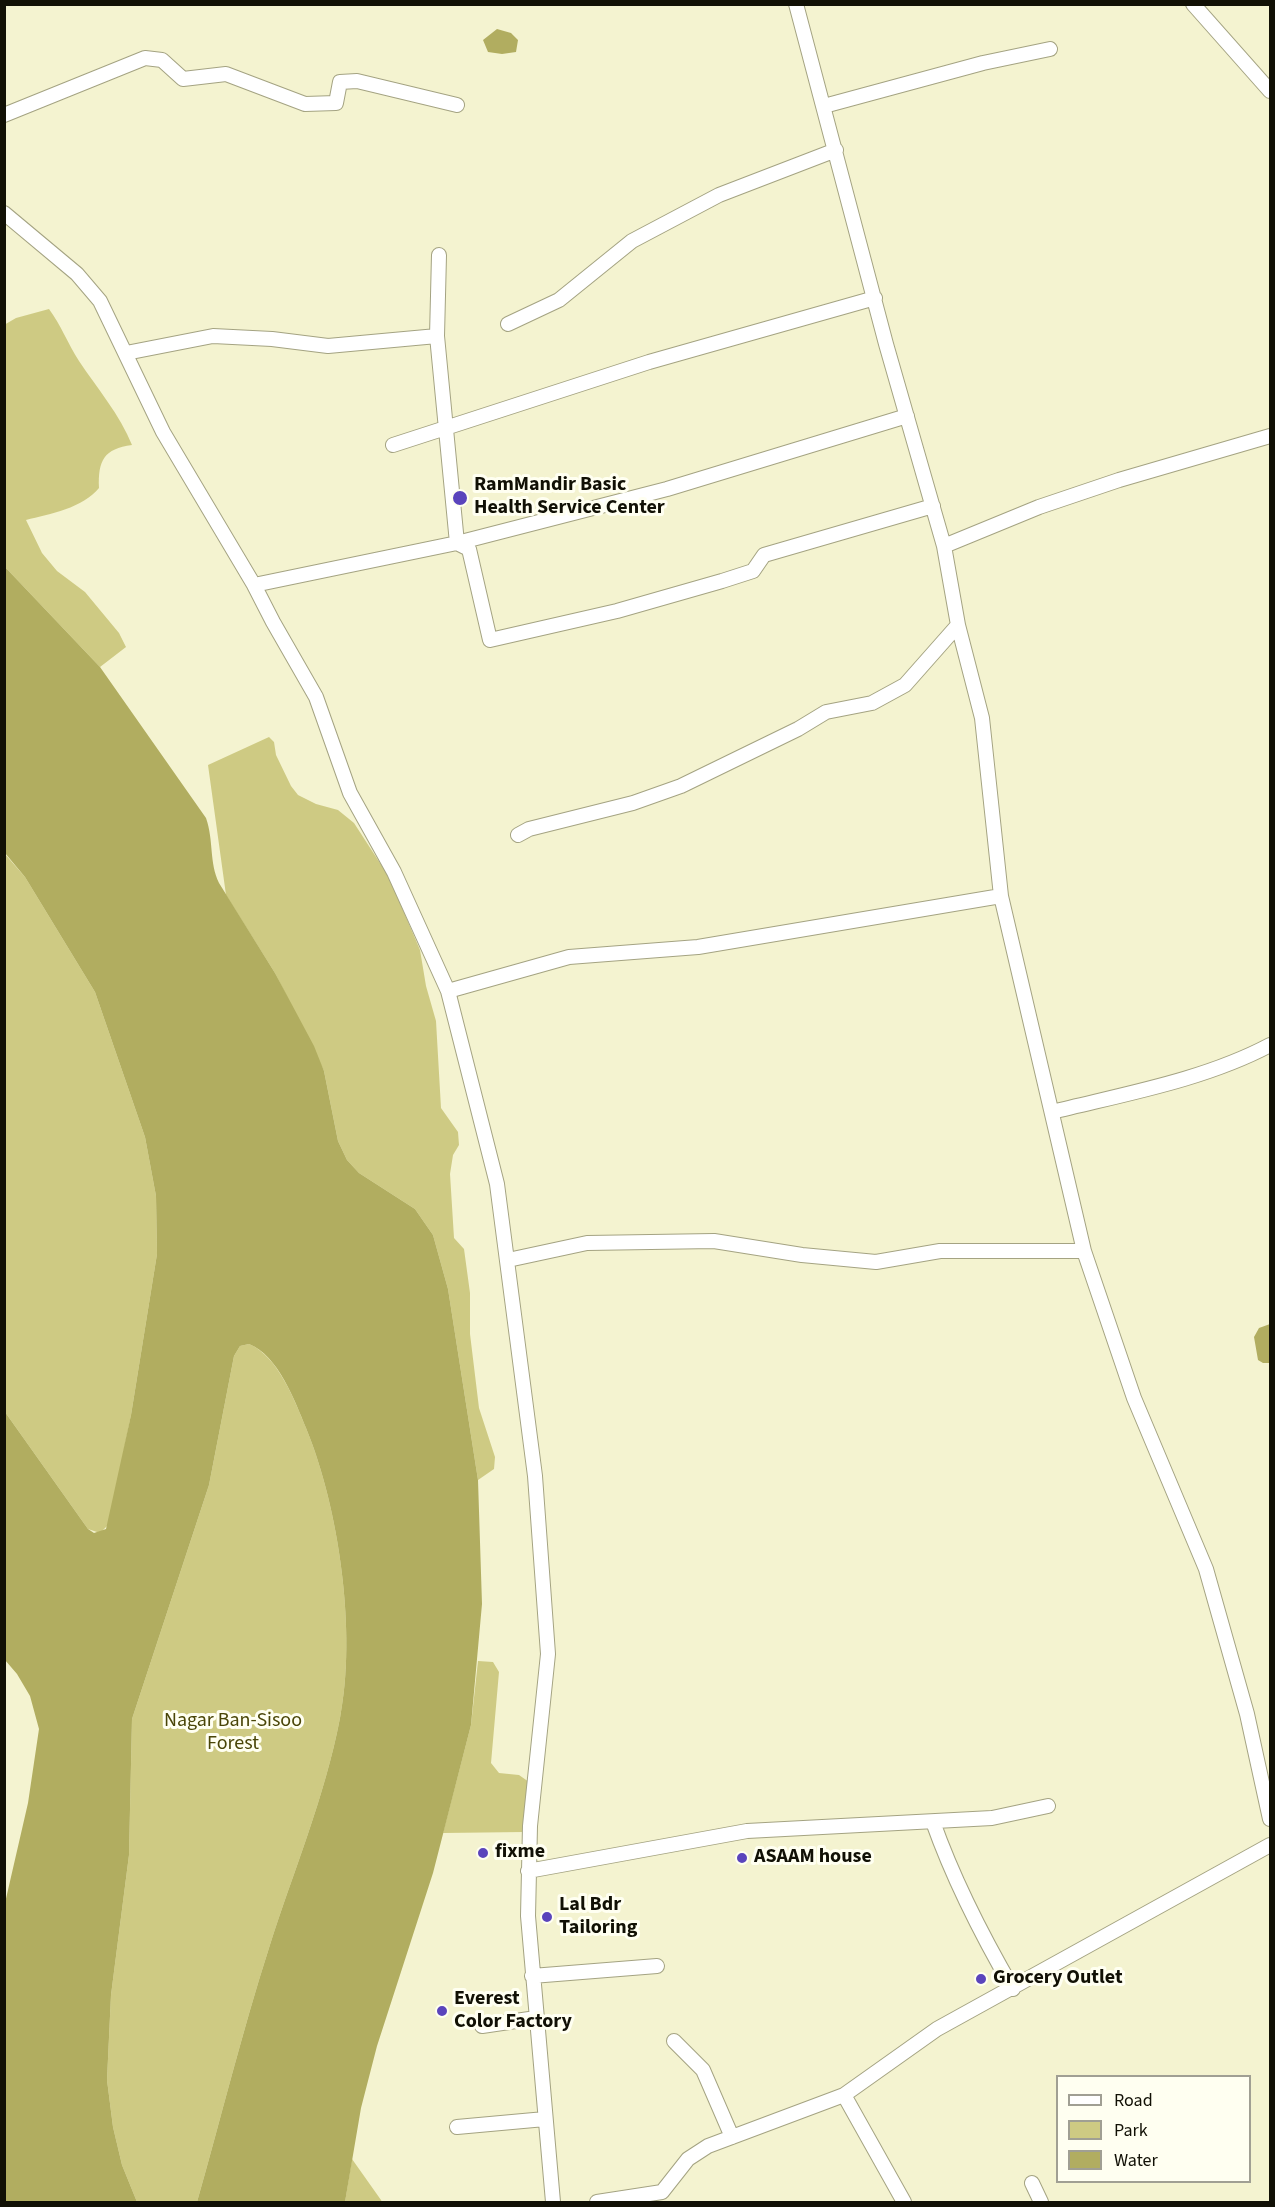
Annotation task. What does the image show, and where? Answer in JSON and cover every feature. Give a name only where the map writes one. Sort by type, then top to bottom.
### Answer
[{"type":"street","points":[[796,4],[944,546],[958,625],[982,718],[1001,896],[1084,1251],[1134,1398],[1206,1569],[1247,1714],[1270,1819]]},
{"type":"street","points":[[1193,4],[1270,91]]},
{"type":"street","points":[[824,106],[960,69],[1050,49]]},
{"type":"street","points":[[4,116],[145,58],[162,60],[183,79],[226,74],[305,104],[336,103],[340,82],[357,81],[458,105]]},
{"type":"street","points":[[508,324],[559,300],[632,241],[709,200],[836,150]]},
{"type":"street","points":[[4,213],[90,286],[100,301],[163,432],[254,585],[316,697],[350,793],[394,872],[448,991],[497,1184],[535,1476],[548,1639],[528,1870],[532,1976],[553,2202]]},
{"type":"street","points":[[439,255],[437,336],[457,543]]},
{"type":"street","points":[[393,445],[649,362],[875,298]]},
{"type":"street","points":[[126,353],[213,336],[272,339],[328,346],[437,336]]},
{"type":"street","points":[[254,585],[457,543],[667,489],[907,416]]},
{"type":"street","points":[[944,546],[1039,507],[1128,477],[1270,436]]},
{"type":"street","points":[[457,543],[469,549],[490,640],[617,611],[722,582],[753,571],[764,555],[933,506]]},
{"type":"street","points":[[518,835],[529,829],[633,803],[681,786],[798,729],[826,712],[872,703],[905,685],[958,625]]},
{"type":"street","points":[[448,991],[568,957],[698,947],[1001,896]]},
{"type":"street","points":[[1052,1112],[1113,1098],[1207,1071],[1270,1045]]},
{"type":"street","points":[[508,1260],[587,1244],[702,1241],[802,1255],[876,1262],[940,1251],[1084,1251]]},
{"type":"street","points":[[528,1870],[747,1832],[992,1818],[1048,1806]]},
{"type":"street","points":[[933,1822],[947,1863],[973,1920],[1013,1989]]},
{"type":"street","points":[[597,2202],[662,2192],[681,2168],[698,2152],[732,2137],[844,2096],[937,2029],[1270,1845]]},
{"type":"street","points":[[532,1976],[657,1966]]},
{"type":"street","points":[[482,2026],[536,2018]]},
{"type":"street","points":[[674,2042],[703,2070],[732,2137]]},
{"type":"street","points":[[844,2096],[904,2202]]},
{"type":"street","points":[[457,2127],[545,2119]]},
{"type":"street","points":[[1032,2183],[1041,2202]]},
{"type":"green space","points":[[49,309],[79,361],[115,412],[132,445],[115,449],[109,453],[100,470],[99,488],[84,501],[66,509],[26,520],[42,553],[57,571],[85,592],[119,633],[126,647],[100,667],[5,567],[4,325],[16,318]]},
{"type":"green space","points":[[269,737],[274,742],[276,755],[291,786],[298,795],[316,804],[338,810],[354,823],[389,877],[420,950],[426,986],[436,1021],[441,1108],[458,1132],[459,1145],[453,1155],[450,1174],[454,1238],[464,1249],[470,1293],[470,1334],[479,1408],[495,1457],[494,1469],[478,1480],[448,1289],[433,1235],[415,1209],[359,1173],[347,1160],[338,1141],[324,1071],[275,973],[226,895],[208,765]]},
{"type":"green space","points":[[4,853],[25,877],[95,992],[145,1137],[156,1196],[157,1254],[131,1415],[109,1524],[100,1533],[88,1529],[5,1412]]},
{"type":"green space","name":"Nagar Ban-Sisoo Forest","points":[[249,1344],[269,1358],[291,1393],[318,1460],[328,1495],[342,1571],[345,1610],[345,1684],[340,1718],[326,1777],[259,1980],[197,2202],[137,2202],[122,2165],[113,2127],[107,2080],[111,1995],[129,1855],[132,1719],[209,1485],[234,1356],[240,1346]]},
{"type":"green space","points":[[478,1661],[493,1662],[499,1672],[491,1763],[499,1773],[519,1775],[529,1782],[524,1832],[443,1833],[471,1725]]},
{"type":"green space","points":[[352,2159],[381,2200],[382,2202],[345,2202]]},
{"type":"water","points":[[497,29],[511,33],[518,40],[516,52],[502,54],[488,52],[483,40]]},
{"type":"water","points":[[5,567],[100,667],[206,818],[219,883],[275,973],[314,1046],[324,1071],[338,1141],[347,1160],[359,1173],[415,1209],[433,1235],[448,1289],[478,1480],[482,1604],[471,1725],[433,1873],[377,2046],[361,2108],[345,2202],[197,2202],[259,1980],[326,1777],[340,1718],[345,1684],[345,1610],[342,1571],[328,1495],[318,1460],[291,1392],[269,1358],[249,1344],[240,1346],[234,1356],[209,1485],[132,1719],[129,1855],[111,1995],[107,2080],[113,2127],[122,2165],[137,2202],[5,2202],[5,1903],[28,1803],[39,1729],[30,1696],[17,1674],[5,1660],[5,1412],[88,1529],[94,1533],[106,1529],[131,1415],[157,1254],[156,1196],[145,1137],[95,992],[25,877],[5,853]]},
{"type":"water","points":[[1270,1324],[1270,1363],[1263,1363],[1258,1360],[1254,1337],[1259,1328]]},
{"type":"place","name":"RamMandir Basic Health Service Center","points":[[460,498]]},
{"type":"place","name":"fixme","points":[[483,1853]]},
{"type":"place","name":"ASAAM house","points":[[742,1858]]},
{"type":"place","name":"Lal Bdr Tailoring","points":[[547,1917]]},
{"type":"place","name":"Grocery Outlet","points":[[981,1979]]},
{"type":"place","name":"Everest Color Factory","points":[[442,2011]]}]
